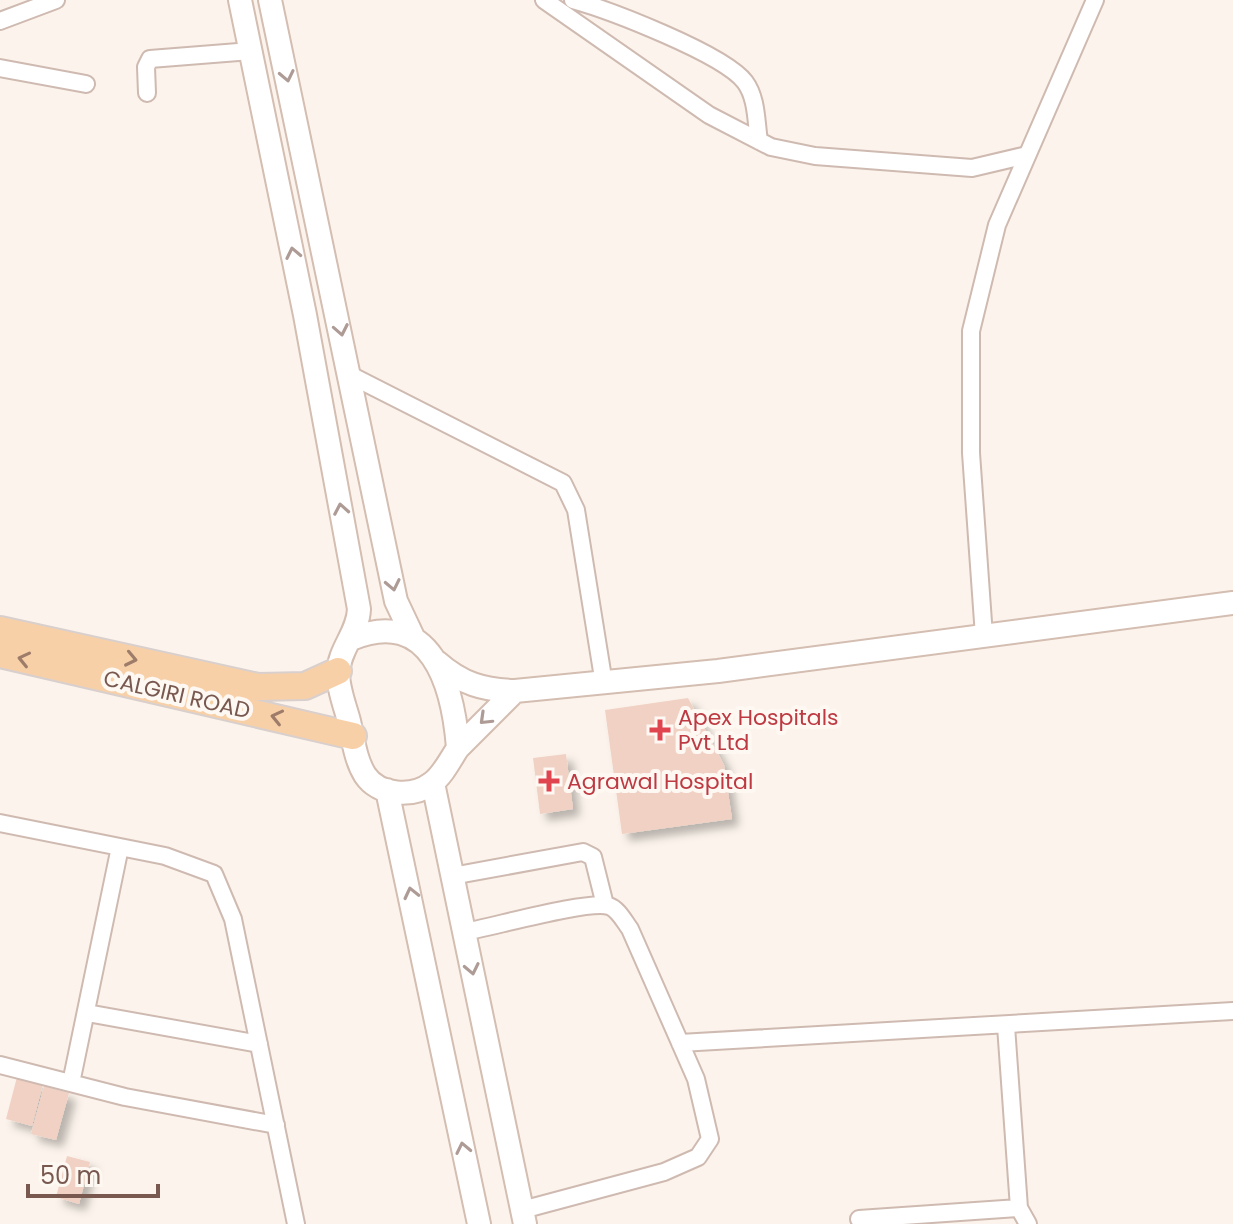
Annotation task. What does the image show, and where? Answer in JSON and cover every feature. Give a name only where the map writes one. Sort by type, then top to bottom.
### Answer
[{"type":"main road","points":[[240,0],[305,315],[359,609],[359,623],[342,655],[338,671],[366,776],[387,790],[417,791],[433,783],[458,748],[515,691]]},
{"type":"main road","points":[[270,0],[396,601],[413,637],[456,678],[487,690],[515,691],[604,684],[1233,603]]},
{"type":"main road","name":"CALGIRI ROAD","points":[[0,630],[258,687],[305,686],[338,671]]},
{"type":"main road","points":[[351,639],[388,630],[413,637]]},
{"type":"main road","name":"CALGIRI ROAD","points":[[0,654],[353,736]]},
{"type":"main road","points":[[437,661],[450,703],[458,748]]},
{"type":"main road","points":[[433,783],[523,1217]]},
{"type":"main road","points":[[387,790],[479,1224]]},
{"type":"street","points":[[0,21],[56,0]]},
{"type":"street","points":[[544,0],[709,115],[771,147],[815,156],[972,168],[1027,155]]},
{"type":"street","points":[[573,0],[603,9],[707,56],[744,81],[754,101],[759,141]]},
{"type":"street","points":[[984,636],[971,453],[971,331],[997,225],[1095,0]]},
{"type":"street","points":[[147,93],[146,67],[150,59],[251,51]]},
{"type":"street","points":[[0,68],[86,84]]},
{"type":"street","points":[[350,375],[563,483],[576,510],[604,684]]},
{"type":"street","points":[[0,823],[165,856],[214,874],[233,919],[296,1224]]},
{"type":"street","points":[[71,1083],[120,847]]},
{"type":"street","points":[[452,876],[583,852],[593,857],[605,905]]},
{"type":"street","points":[[464,932],[605,905],[614,909],[630,929],[696,1079],[710,1139],[698,1157],[664,1172],[523,1217]]},
{"type":"street","points":[[680,1043],[1233,1011]]},
{"type":"street","points":[[87,1013],[259,1044]]},
{"type":"street","points":[[1006,1026],[1019,1208],[1028,1224]]},
{"type":"street","points":[[0,1065],[71,1083],[276,1125]]},
{"type":"street","points":[[859,1219],[1019,1208]]},
{"type":"building","points":[[688,698],[724,765],[732,819],[622,834],[605,710]]},
{"type":"building","points":[[566,754],[573,809],[540,814],[533,758]]},
{"type":"building","points":[[17,1077],[43,1084],[32,1126],[6,1119]]},
{"type":"building","points":[[44,1086],[69,1093],[56,1140],[31,1134]]},
{"type":"building","points":[[67,1156],[90,1162],[79,1204],[56,1197]]},
{"type":"place","name":"Apex Hospitals Pvt Ltd","points":[[660,730]]},
{"type":"place","name":"Agrawal Hospital","points":[[549,781]]}]
